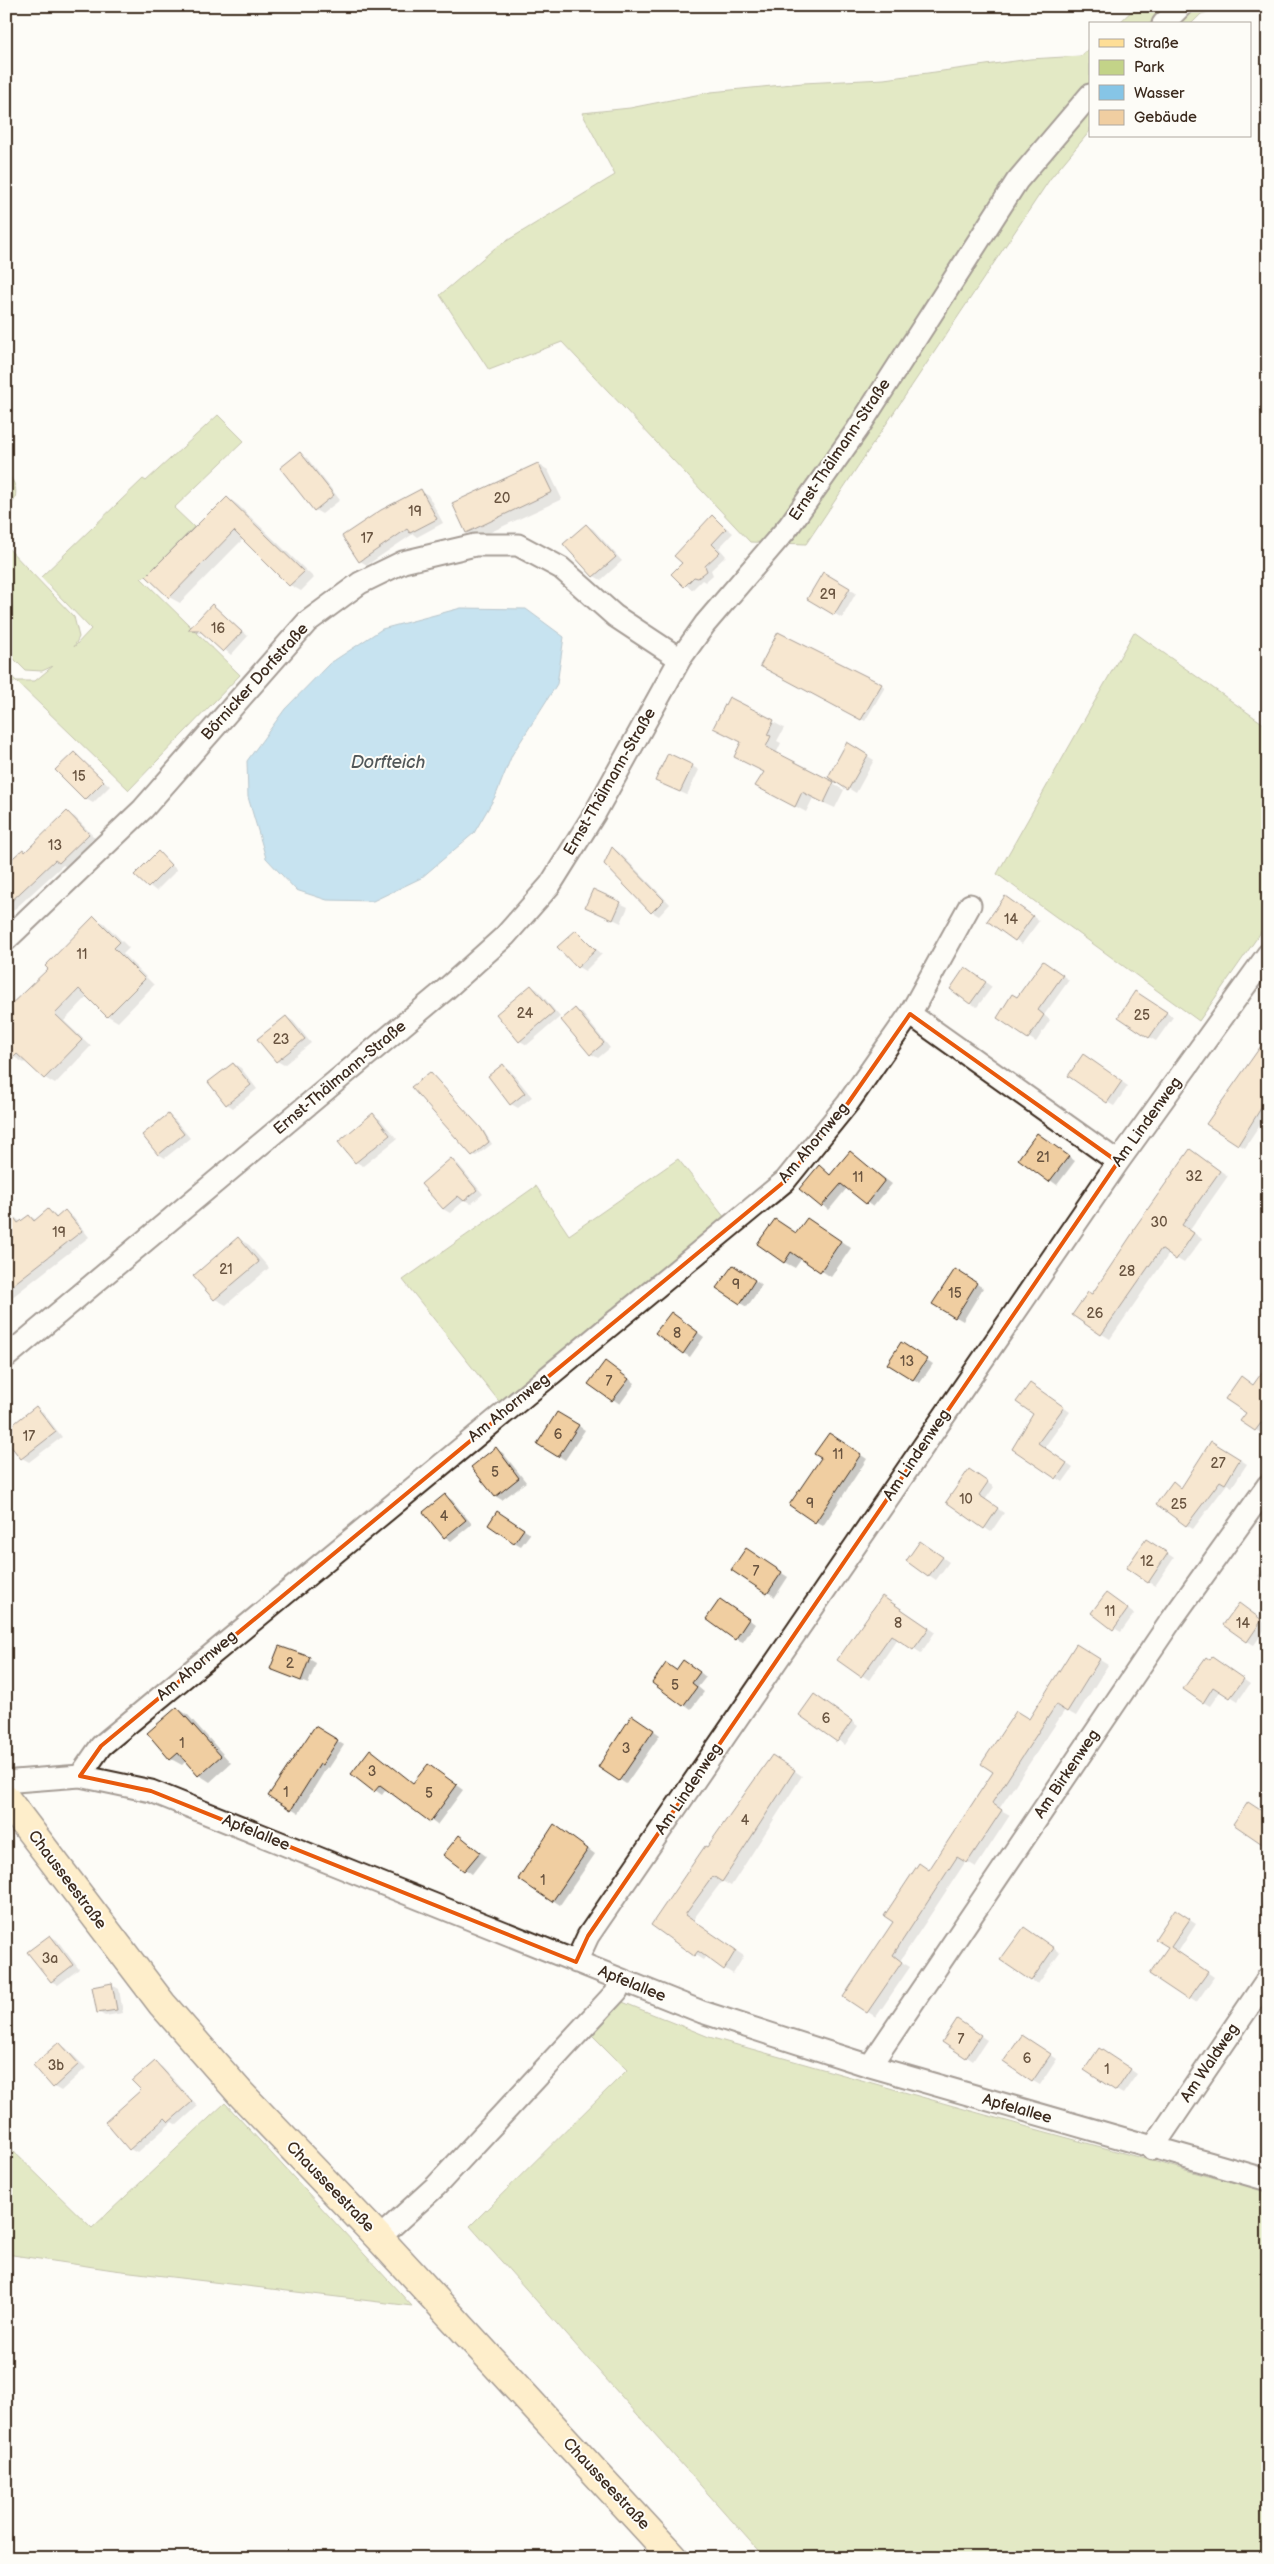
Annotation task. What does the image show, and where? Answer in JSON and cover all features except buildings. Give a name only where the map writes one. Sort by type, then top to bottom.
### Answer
[{"type":"main road","name":"Chausseestraße","points":[[6,1799],[162,2004],[241,2094],[379,2238],[674,2558]]},
{"type":"street","points":[[1165,22],[1181,6]]},
{"type":"street","name":"Ernst-Thälmann-Straße","points":[[6,1357],[445,990],[505,936],[550,885],[595,813],[680,659],[705,624],[789,526],[857,430],[1017,181],[1089,96]]},
{"type":"street","name":"Börnicker Dorfstraße","points":[[6,940],[143,809],[307,622],[360,583],[403,562],[475,545],[518,545],[560,568],[615,616],[680,659]]},
{"type":"street","name":"Am Ahornweg","points":[[80,1776],[101,1746],[785,1181],[848,1103],[910,1014],[970,905]]},
{"type":"street","name":"Am Lindenweg","points":[[576,1962],[588,1936],[1118,1162],[1268,954]]},
{"type":"street","points":[[910,1014],[1118,1162]]},
{"type":"street","name":"Am Birkenweg","points":[[870,2066],[1170,1622],[1268,1485]]},
{"type":"street","name":"Apfelallee","points":[[6,1786],[15,1781],[80,1776],[151,1792],[702,2012],[870,2066],[1152,2149],[1268,2180]]},
{"type":"street","name":"Am Waldweg","points":[[1152,2149],[1268,1978]]},
{"type":"street","points":[[379,2238],[436,2186],[616,1991],[621,1980]]},
{"type":"highlighted area","points":[[910,1014],[1118,1162],[588,1936],[576,1962],[151,1791],[80,1776],[101,1746],[785,1181],[848,1103]]},
{"type":"green space","points":[[1137,6],[1229,6],[1201,14],[1193,22],[1120,22]]},
{"type":"green space","points":[[1089,49],[1089,132],[1050,179],[806,544],[750,542],[562,342],[489,370],[440,295],[495,248],[615,175],[582,113],[630,108],[711,92],[803,83],[884,79],[1030,59],[1081,56]]},
{"type":"green space","points":[[218,415],[244,441],[174,508],[194,527],[146,576],[141,578],[240,675],[129,790],[16,681],[35,681],[53,666],[42,671],[25,670],[6,651],[6,546],[74,617],[79,637],[74,647],[91,629],[41,577],[143,479],[146,481]]},
{"type":"green space","points":[[6,473],[13,482],[16,492],[13,502],[6,511]]},
{"type":"green space","points":[[1134,632],[1268,727],[1268,922],[1199,1021],[997,874]]},
{"type":"green space","points":[[6,670],[16,681],[6,688]]},
{"type":"green space","points":[[678,1159],[725,1218],[502,1405],[403,1280],[536,1186],[569,1235]]},
{"type":"green space","points":[[620,2001],[709,2037],[1035,2129],[1215,2178],[1268,2190],[1268,2558],[765,2558],[470,2226],[627,2070],[591,2034]]},
{"type":"green space","points":[[225,2103],[412,2306],[114,2270],[6,2254],[6,2144],[92,2228]]},
{"type":"water","name":"Dorfteich","points":[[461,608],[526,609],[564,637],[557,684],[512,755],[496,795],[474,833],[421,878],[373,901],[327,900],[296,890],[266,858],[248,797],[247,761],[285,709],[329,664],[382,629]]}]
